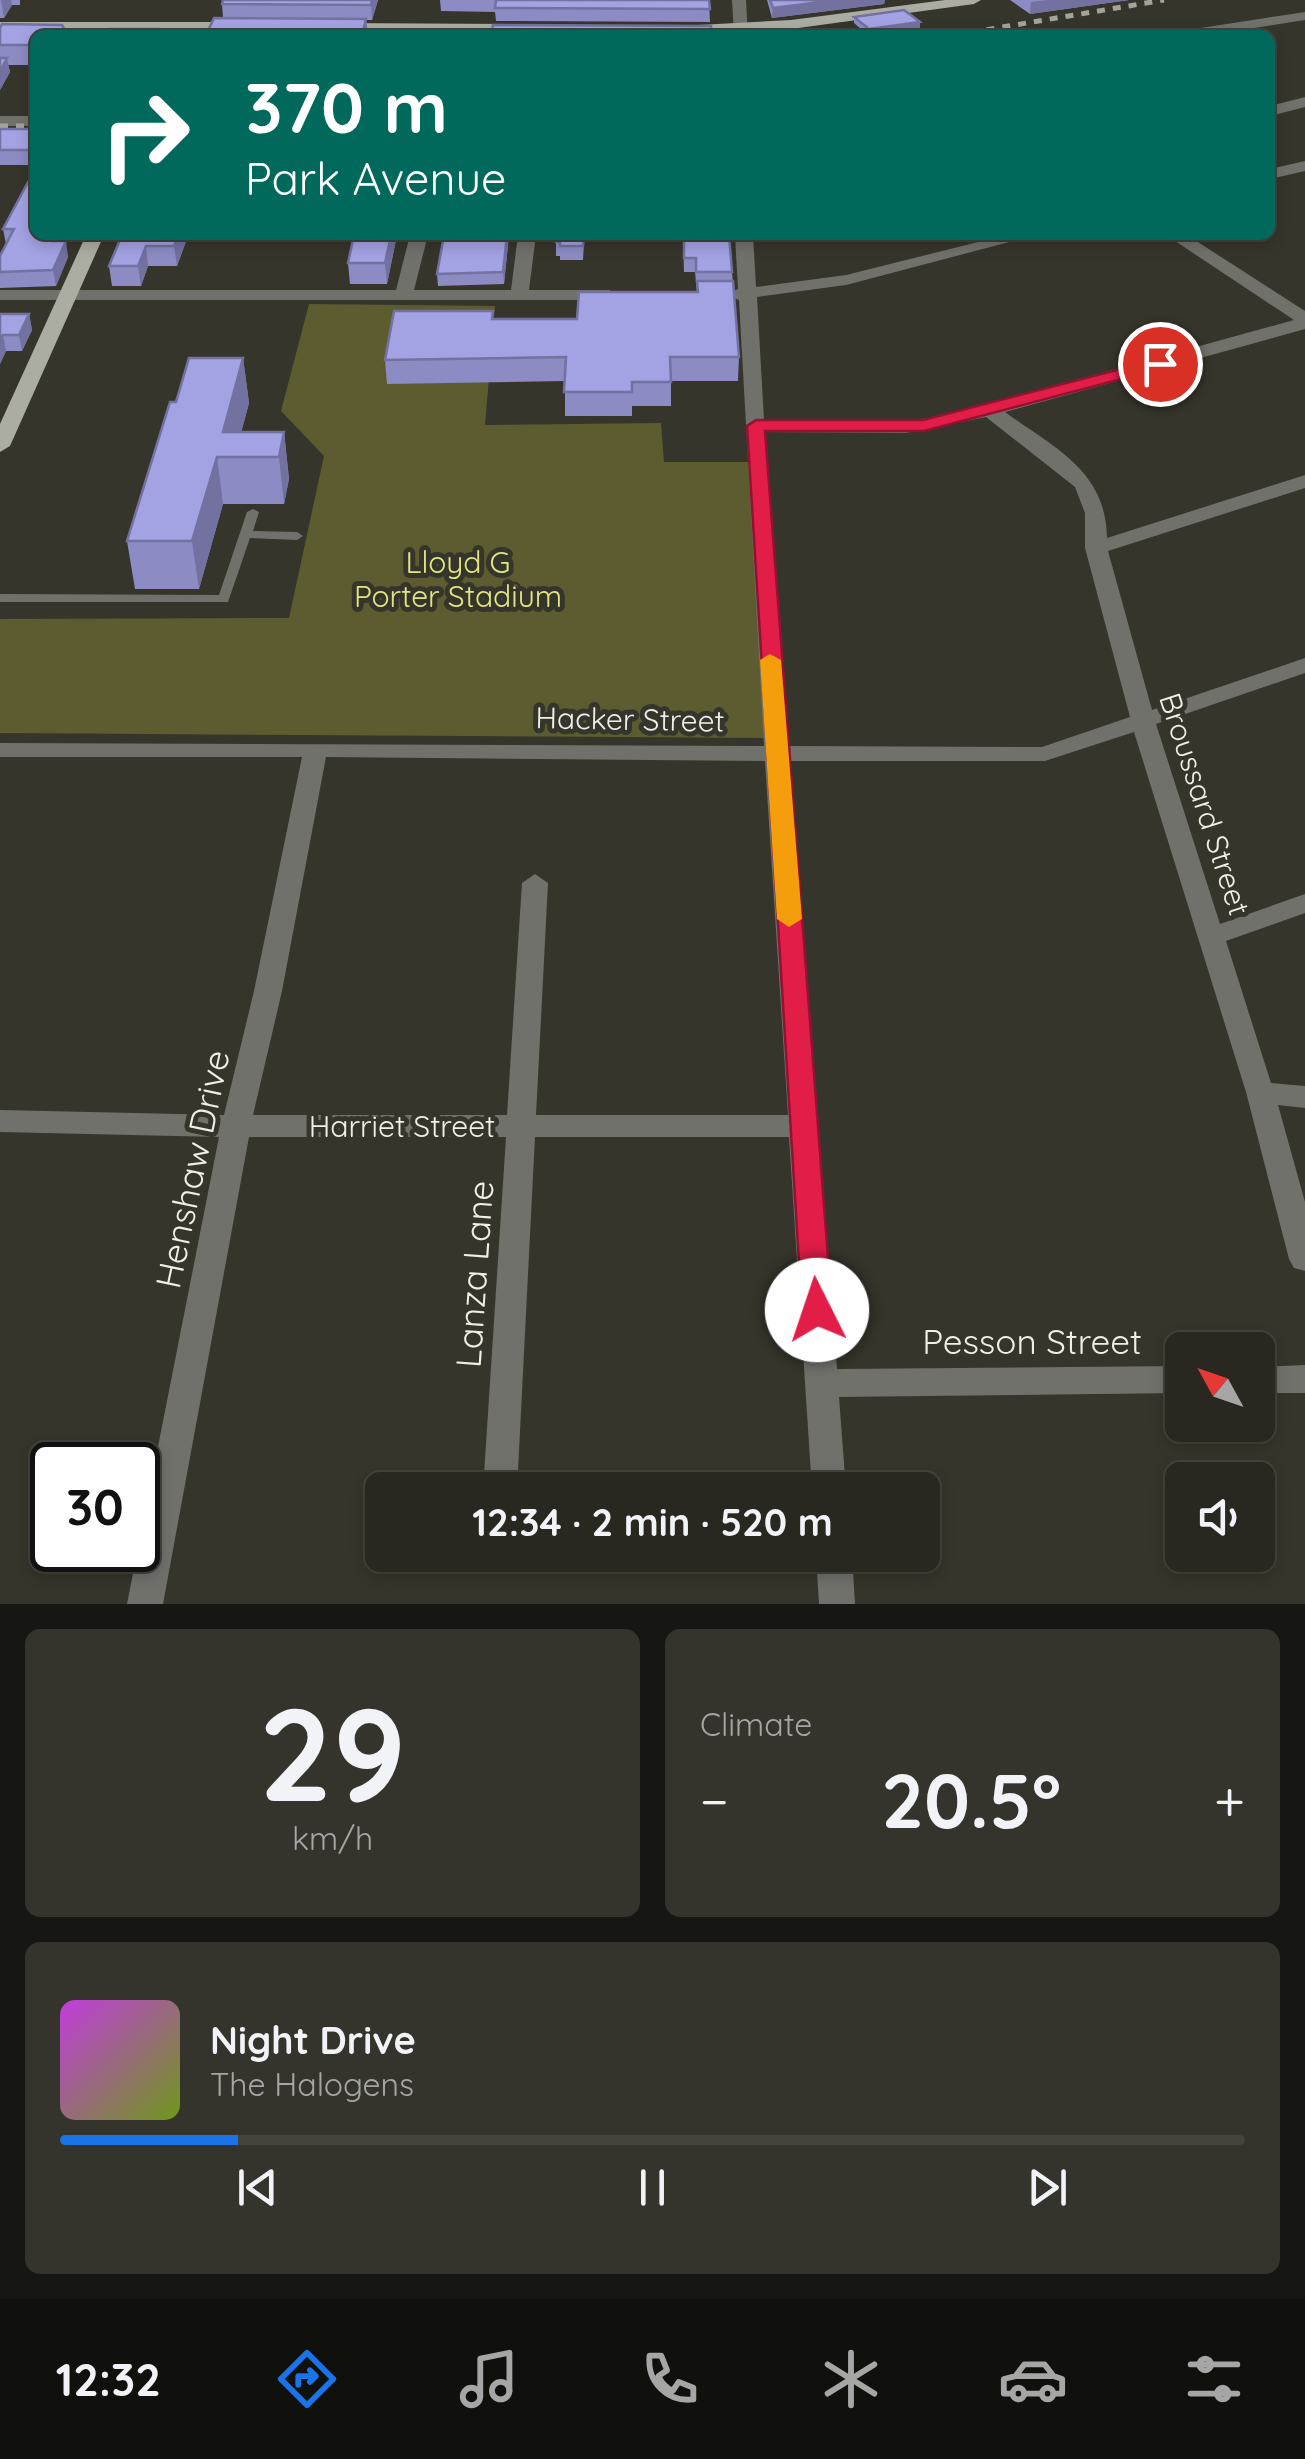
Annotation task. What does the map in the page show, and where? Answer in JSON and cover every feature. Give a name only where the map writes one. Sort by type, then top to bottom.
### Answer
[{"type":"main road","points":[[756,30],[974,0]]},
{"type":"main road","points":[[185,30],[195,7]]},
{"type":"main road","points":[[0,26],[185,30],[261,26]]},
{"type":"main road","points":[[316,27],[546,28]]},
{"type":"main road","points":[[0,446],[94,240]]},
{"type":"street","points":[[739,0],[741,30]]},
{"type":"street","points":[[1214,30],[1305,16]]},
{"type":"street","points":[[1275,110],[1305,102]]},
{"type":"street","points":[[0,121],[30,121]]},
{"type":"street","points":[[0,132],[30,132]]},
{"type":"street","points":[[1275,173],[1305,166]]},
{"type":"street","points":[[404,293],[418,240]]},
{"type":"street","points":[[519,295],[526,240]]},
{"type":"street","points":[[750,240],[748,336],[828,1472]]},
{"type":"street","points":[[710,295],[749,295],[846,280],[1007,240]]},
{"type":"street","points":[[1182,240],[1305,321]]},
{"type":"street","points":[[0,294],[633,294]]},
{"type":"street","points":[[756,426],[906,427],[990,410],[1305,321]]},
{"type":"street","name":"Broussard Street","points":[[990,410],[1031,438],[1085,485],[1096,512],[1096,548],[1143,722],[1196,896],[1213,935],[1305,1259]]},
{"type":"street","points":[[1096,548],[1305,481]]},
{"type":"street","name":"Hacker Street","points":[[0,750],[778,752],[833,757],[1046,754],[1305,666]]},
{"type":"street","name":"Henshaw Drive","points":[[145,1604],[236,1126],[268,991],[315,750]]},
{"type":"street","name":"Lanza Lane","points":[[501,1472],[535,883]]},
{"type":"street","points":[[1213,935],[1305,903]]},
{"type":"street","points":[[1260,1092],[1305,1097]]},
{"type":"street","name":"Harriet Street","points":[[0,1121],[236,1126],[804,1126]]},
{"type":"street","points":[[1275,1380],[1305,1379]]},
{"type":"street","name":"Pesson Street","points":[[822,1383],[1165,1380]]},
{"type":"street","points":[[835,1572],[837,1604]]},
{"type":"lane","points":[[0,598],[224,599],[253,512]]},
{"type":"lane","points":[[246,534],[297,536]]},
{"type":"green space","name":"Lloyd G Porter Stadium","points":[[309,304],[495,306],[485,425],[661,423],[664,462],[753,462],[764,738],[0,733],[0,619],[289,618],[324,456],[281,411]]},
{"type":"building","points":[[223,0],[372,0],[371,5],[222,4]]},
{"type":"building","points":[[496,0],[709,0],[710,9],[495,8]]},
{"type":"building","points":[[770,0],[836,0],[773,8]]},
{"type":"building","points":[[904,10],[920,22],[869,29],[854,17]]},
{"type":"building","points":[[214,18],[366,19],[363,30],[208,30]]},
{"type":"building","points":[[2,24],[62,25],[65,30],[30,30],[30,45],[0,45]]},
{"type":"building","points":[[493,25],[711,26],[711,30],[492,30]]},
{"type":"building","points":[[0,129],[30,129],[30,150],[0,150]]},
{"type":"building","points":[[30,178],[30,240],[66,241],[53,270],[0,272],[0,256],[14,229],[3,229]]},
{"type":"building","points":[[120,240],[176,240],[174,246],[146,246],[138,266],[109,266]]},
{"type":"building","points":[[353,240],[390,240],[385,263],[348,263]]},
{"type":"building","points":[[443,240],[506,240],[503,272],[437,274]]},
{"type":"building","points":[[584,240],[583,246],[560,246],[556,242]]},
{"type":"building","points":[[684,240],[729,240],[732,272],[696,272],[696,258],[684,258]]},
{"type":"building","points":[[697,281],[733,281],[739,357],[670,357],[671,382],[632,382],[632,392],[564,392],[566,357],[385,360],[394,311],[493,311],[492,319],[577,319],[579,292],[698,292]]},
{"type":"building","points":[[0,314],[29,314],[19,335],[3,335],[0,341]]},
{"type":"building","points":[[189,358],[243,358],[223,432],[284,432],[279,457],[217,457],[192,541],[127,541],[170,402],[176,402]]},
{"type":"railway","points":[[985,30],[1164,0]]},
{"type":"railway","points":[[0,126],[30,126]]},
{"type":"slow traffic","points":[[770,660],[789,919]]},
{"type":"route","points":[[817,1310],[756,426],[924,426],[1160,364]]}]
